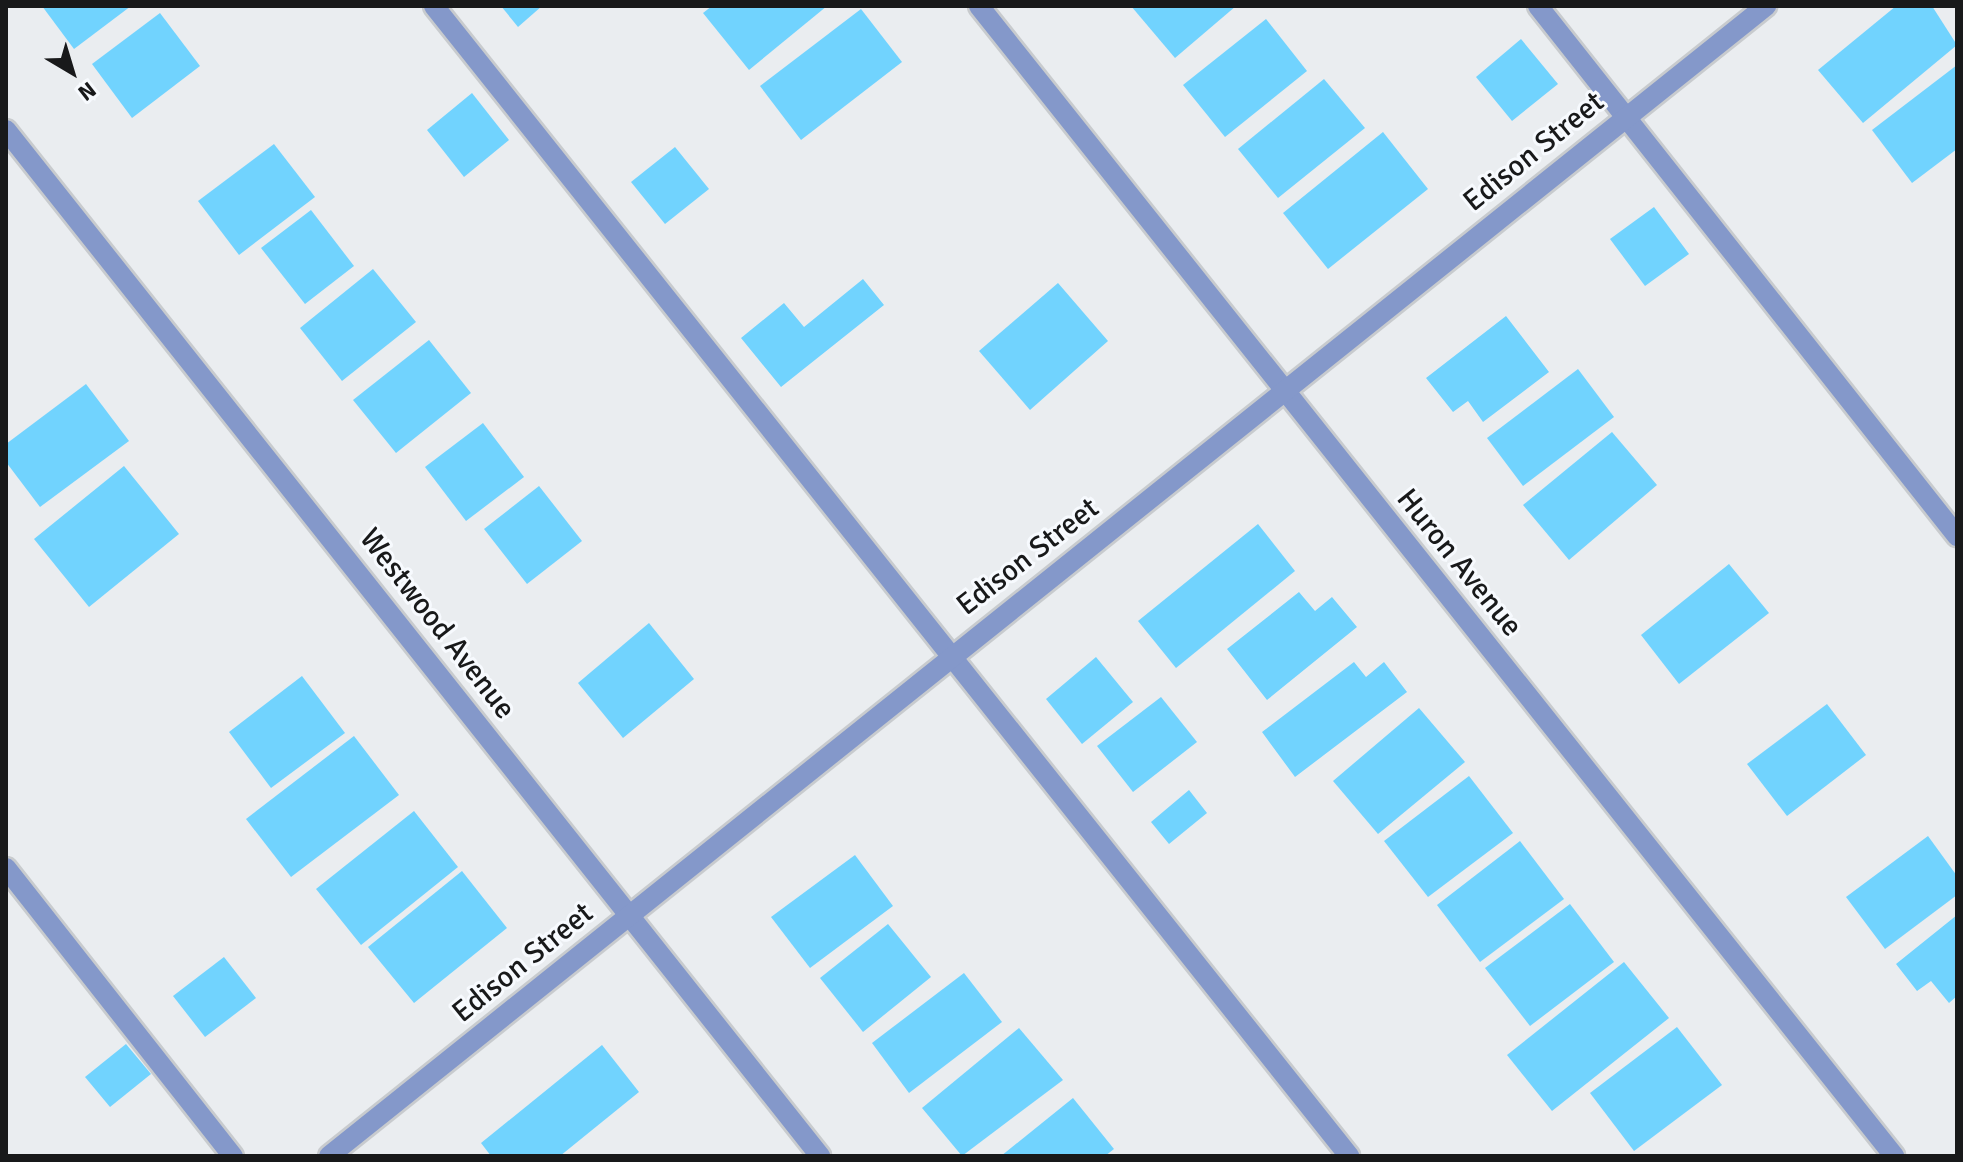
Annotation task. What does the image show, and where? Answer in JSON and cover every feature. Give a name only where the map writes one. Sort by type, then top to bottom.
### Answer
[{"type":"street","points":[[434,6],[1349,1156]]},
{"type":"street","name":"Huron Avenue","points":[[979,6],[1894,1156]]},
{"type":"street","points":[[1538,6],[1957,536]]},
{"type":"street","name":"Edison Street","points":[[329,1156],[1766,6]]},
{"type":"street","name":"Westwood Avenue","points":[[6,130],[820,1156]]},
{"type":"street","points":[[6,868],[233,1156]]},
{"type":"building","points":[[42,6],[131,6],[74,49]]},
{"type":"building","points":[[501,6],[542,6],[518,27]]},
{"type":"building","points":[[712,6],[827,6],[749,70],[703,13]]},
{"type":"building","points":[[1131,6],[1236,6],[1175,58]]},
{"type":"building","points":[[1896,6],[1932,6],[1957,45],[1863,123],[1818,70]]},
{"type":"building","points":[[861,9],[902,62],[801,140],[760,86]]},
{"type":"building","points":[[160,13],[200,66],[132,118],[92,64]]},
{"type":"building","points":[[1266,19],[1307,71],[1225,137],[1183,85]]},
{"type":"building","points":[[1521,39],[1558,84],[1512,121],[1476,77]]},
{"type":"building","points":[[1957,65],[1957,149],[1912,183],[1872,130]]},
{"type":"building","points":[[1324,79],[1365,128],[1278,198],[1238,149]]},
{"type":"building","points":[[472,93],[509,140],[464,177],[427,130]]},
{"type":"building","points":[[1383,132],[1428,189],[1328,269],[1283,213]]},
{"type":"building","points":[[274,144],[315,197],[239,255],[198,201]]},
{"type":"building","points":[[675,147],[709,189],[665,224],[631,182]]},
{"type":"building","points":[[1654,207],[1689,254],[1645,286],[1610,239]]},
{"type":"building","points":[[311,210],[354,266],[305,304],[261,248]]},
{"type":"building","points":[[373,269],[416,322],[342,381],[300,328]]},
{"type":"building","points":[[863,279],[884,305],[781,387],[741,338],[784,303],[804,327]]},
{"type":"building","points":[[1058,283],[1108,341],[1030,410],[979,351]]},
{"type":"building","points":[[1506,316],[1549,372],[1483,422],[1468,401],[1453,412],[1426,378]]},
{"type":"building","points":[[429,340],[471,393],[396,453],[353,400]]},
{"type":"building","points":[[1578,369],[1614,417],[1523,486],[1487,438]]},
{"type":"building","points":[[86,384],[129,441],[40,507],[6,462],[6,444]]},
{"type":"building","points":[[483,423],[524,477],[466,521],[425,467]]},
{"type":"building","points":[[1612,432],[1657,485],[1569,560],[1523,505]]},
{"type":"building","points":[[124,466],[179,534],[89,607],[34,539]]},
{"type":"building","points":[[539,486],[582,541],[527,584],[484,529]]},
{"type":"building","points":[[1258,524],[1295,571],[1176,668],[1138,621]]},
{"type":"building","points":[[1729,564],[1769,613],[1679,684],[1641,635]]},
{"type":"building","points":[[1299,592],[1315,611],[1332,597],[1357,627],[1267,700],[1227,649]]},
{"type":"building","points":[[649,623],[694,679],[623,738],[578,683]]},
{"type":"building","points":[[1096,657],[1133,702],[1082,744],[1046,699]]},
{"type":"building","points":[[1354,662],[1366,677],[1384,662],[1407,692],[1295,777],[1262,732]]},
{"type":"building","points":[[302,676],[345,733],[271,788],[229,732]]},
{"type":"building","points":[[1161,697],[1197,742],[1133,792],[1097,746]]},
{"type":"building","points":[[1827,704],[1866,755],[1787,816],[1747,764]]},
{"type":"building","points":[[1419,708],[1465,762],[1378,834],[1333,781]]},
{"type":"building","points":[[354,736],[399,795],[291,877],[246,819]]},
{"type":"building","points":[[1469,776],[1513,833],[1428,897],[1384,841]]},
{"type":"building","points":[[1189,790],[1207,813],[1169,844],[1151,822]]},
{"type":"building","points":[[414,811],[458,867],[361,945],[316,889]]},
{"type":"building","points":[[1928,836],[1957,876],[1957,895],[1885,949],[1846,897]]},
{"type":"building","points":[[1520,841],[1564,899],[1480,962],[1437,905]]},
{"type":"building","points":[[855,855],[893,906],[810,968],[771,917]]},
{"type":"building","points":[[462,871],[507,928],[414,1003],[368,947]]},
{"type":"building","points":[[1570,904],[1614,962],[1530,1026],[1485,968]]},
{"type":"building","points":[[1957,915],[1957,996],[1949,1003],[1931,981],[1917,991],[1896,964]]},
{"type":"building","points":[[888,924],[931,977],[863,1032],[820,978]]},
{"type":"building","points":[[224,957],[256,998],[205,1037],[173,996]]},
{"type":"building","points":[[1624,962],[1669,1018],[1552,1111],[1507,1055]]},
{"type":"building","points":[[964,973],[1002,1022],[909,1093],[872,1043]]},
{"type":"building","points":[[1677,1027],[1722,1085],[1634,1151],[1590,1093]]},
{"type":"building","points":[[1019,1028],[1063,1080],[962,1156],[922,1108]]},
{"type":"building","points":[[126,1044],[151,1074],[110,1107],[85,1077]]},
{"type":"building","points":[[602,1045],[639,1092],[560,1156],[491,1156],[481,1143]]},
{"type":"building","points":[[1073,1098],[1114,1149],[1105,1156],[1001,1156]]}]
